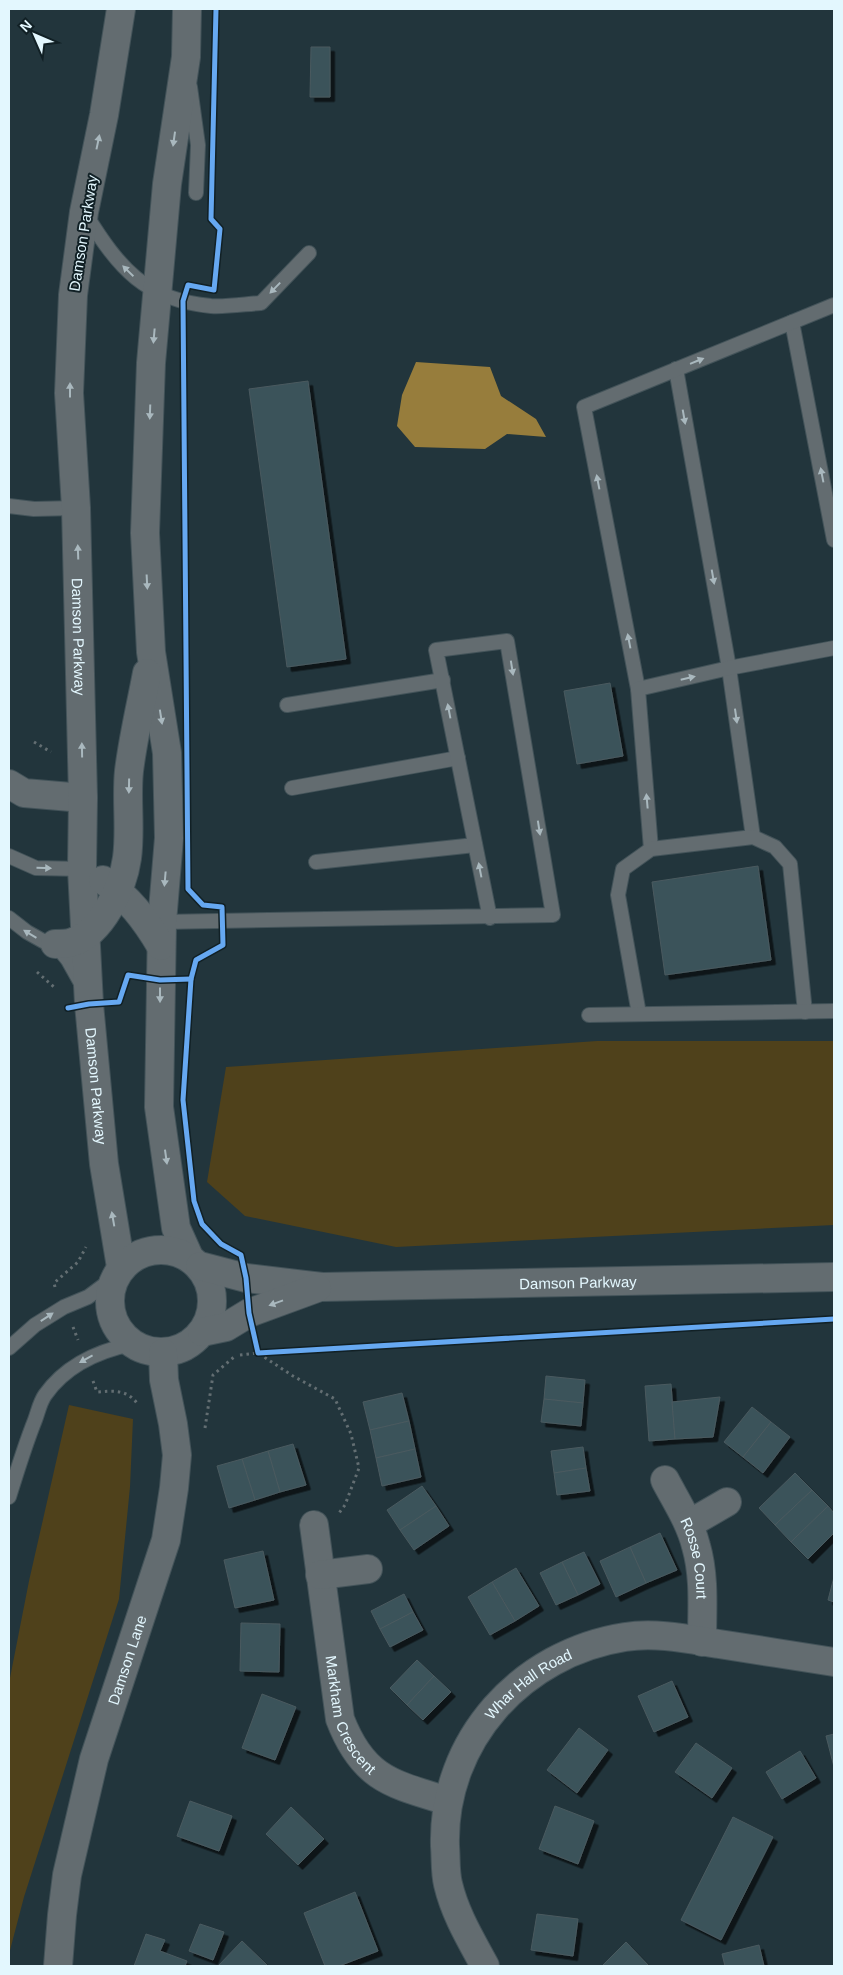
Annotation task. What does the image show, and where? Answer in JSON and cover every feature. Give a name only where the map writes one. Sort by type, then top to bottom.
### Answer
[{"type":"street","name":"Damson Parkway","points":[[118,1272],[104,1164],[79,1006],[87,935],[82,869],[83,798],[76,508],[69,393],[73,295],[84,212],[104,115],[121,9]]},
{"type":"street","points":[[188,9],[186,57],[168,184],[151,363],[145,533],[151,652],[167,753],[169,838],[161,934],[159,1107],[176,1228],[194,1261],[209,1281],[213,1299],[210,1316],[202,1332],[191,1343],[178,1350],[163,1353],[147,1350],[132,1344],[119,1331],[111,1314],[109,1295],[118,1272],[136,1255],[153,1249],[172,1250],[194,1261]]},
{"type":"street","points":[[54,944],[73,943],[87,935],[108,910],[118,890],[127,859],[129,771],[151,652]]},
{"type":"street","points":[[9,784],[24,794],[83,798]]},
{"type":"street","points":[[82,869],[118,890],[161,934]]},
{"type":"street","name":"Damson Parkway","points":[[194,1261],[246,1278],[322,1286],[834,1277]]},
{"type":"street","name":"Damson Parkway","points":[[202,1332],[226,1327],[249,1313],[322,1286]]},
{"type":"street","name":"Damson Lane","points":[[58,1966],[67,1875],[90,1777],[111,1702],[132,1645],[166,1540],[171,1515],[177,1455],[174,1424],[164,1380],[163,1353]]},
{"type":"street","name":"Rosse Court","points":[[665,1480],[689,1524],[696,1546],[702,1578],[702,1642]]},
{"type":"street","points":[[689,1524],[727,1502]]},
{"type":"street","name":"Markham Crescent","points":[[314,1525],[340,1719],[346,1736],[371,1769],[395,1784],[448,1801]]},
{"type":"street","points":[[320,1575],[368,1569]]},
{"type":"street","name":"Whar Hall Road","points":[[485,1966],[461,1922],[448,1884],[445,1834],[448,1801],[460,1765],[473,1738],[485,1720],[515,1687],[552,1660],[576,1650],[627,1637],[665,1636],[834,1662]]},
{"type":"lane","points":[[186,57],[198,145],[196,193]]},
{"type":"lane","points":[[84,212],[108,250],[132,275],[158,293],[183,301],[212,306],[261,303],[309,253]]},
{"type":"lane","points":[[651,849],[638,689],[584,407],[834,305]]},
{"type":"lane","points":[[792,322],[834,540]]},
{"type":"lane","points":[[676,369],[729,668],[753,836]]},
{"type":"lane","points":[[9,506],[34,509],[76,508]]},
{"type":"lane","points":[[161,934],[553,916],[508,641],[436,650],[490,918]]},
{"type":"lane","points":[[638,689],[729,668],[834,648]]},
{"type":"lane","points":[[286,705],[443,680]]},
{"type":"lane","points":[[292,788],[458,758]]},
{"type":"lane","points":[[639,1014],[618,896],[623,869],[651,849],[753,836],[775,847],[790,864],[806,1012]]},
{"type":"lane","points":[[316,862],[475,845]]},
{"type":"lane","points":[[9,856],[36,868],[82,869]]},
{"type":"lane","points":[[9,918],[27,932],[54,944],[68,960],[80,980],[79,1006]]},
{"type":"lane","points":[[589,1015],[834,1011]]},
{"type":"lane","points":[[9,1348],[35,1325],[64,1306],[88,1297],[118,1272]]},
{"type":"lane","points":[[9,1496],[43,1396],[58,1379],[85,1358],[111,1348],[132,1344]]},
{"type":"path","points":[[37,972],[79,1006]]},
{"type":"path","points":[[204,1433],[213,1375],[236,1356],[258,1353],[293,1376],[335,1399],[351,1434],[359,1468],[353,1488],[341,1512],[314,1525]]},
{"type":"shaded area","points":[[416,362],[490,367],[501,396],[536,419],[546,437],[507,434],[485,449],[415,447],[397,426],[402,395]]},
{"type":"shaded area","points":[[597,1041],[834,1041],[834,1225],[396,1247],[245,1216],[207,1182],[226,1067]]},
{"type":"shaded area","points":[[69,1405],[133,1419],[130,1487],[119,1599],[24,1897],[9,1954],[9,1683],[29,1581]]},
{"type":"building","points":[[311,47],[330,47],[330,97],[310,97]]},
{"type":"building","points":[[308,381],[346,659],[287,667],[249,389]]},
{"type":"building","points":[[610,683],[623,756],[577,764],[564,691]]},
{"type":"building","points":[[758,866],[771,960],[665,975],[652,882]]},
{"type":"building","points":[[546,1376],[585,1380],[583,1403],[544,1399]]},
{"type":"building","points":[[671,1384],[675,1439],[649,1441],[645,1386]]},
{"type":"building","points":[[402,1393],[409,1421],[370,1430],[363,1402]]},
{"type":"building","points":[[720,1397],[713,1437],[675,1439],[672,1402]]},
{"type":"building","points":[[544,1399],[583,1403],[581,1426],[541,1422]]},
{"type":"building","points":[[752,1407],[771,1422],[743,1457],[724,1442]]},
{"type":"building","points":[[409,1421],[415,1449],[376,1458],[370,1430]]},
{"type":"building","points":[[771,1422],[790,1437],[763,1473],[743,1457]]},
{"type":"building","points":[[293,1444],[306,1485],[280,1492],[268,1451]]},
{"type":"building","points":[[583,1447],[586,1468],[554,1473],[551,1451]]},
{"type":"building","points":[[415,1449],[421,1477],[382,1486],[376,1458]]},
{"type":"building","points":[[268,1451],[280,1492],[255,1500],[242,1459]]},
{"type":"building","points":[[242,1459],[255,1500],[229,1508],[217,1466]]},
{"type":"building","points":[[586,1468],[590,1491],[557,1495],[554,1473]]},
{"type":"building","points":[[795,1473],[812,1490],[775,1525],[759,1508]]},
{"type":"building","points":[[422,1486],[436,1506],[400,1530],[387,1510]]},
{"type":"building","points":[[812,1490],[828,1506],[791,1542],[775,1525]]},
{"type":"building","points":[[436,1506],[449,1526],[414,1550],[400,1530]]},
{"type":"building","points":[[828,1506],[834,1513],[834,1533],[808,1559],[791,1542]]},
{"type":"building","points":[[660,1533],[677,1570],[646,1583],[630,1547]]},
{"type":"building","points":[[630,1547],[646,1583],[616,1597],[600,1561]]},
{"type":"building","points":[[263,1551],[274,1600],[235,1608],[224,1560]]},
{"type":"building","points":[[584,1552],[600,1584],[578,1595],[562,1562]]},
{"type":"building","points":[[562,1562],[578,1595],[556,1605],[540,1573]]},
{"type":"building","points":[[516,1568],[539,1606],[515,1621],[492,1582]]},
{"type":"building","points":[[834,1577],[834,1602],[828,1600]]},
{"type":"building","points":[[492,1582],[515,1621],[490,1635],[468,1597]]},
{"type":"building","points":[[404,1594],[413,1612],[380,1629],[371,1611]]},
{"type":"building","points":[[413,1612],[423,1630],[390,1647],[380,1629]]},
{"type":"building","points":[[241,1623],[280,1624],[279,1672],[240,1671]]},
{"type":"building","points":[[417,1660],[434,1676],[407,1705],[390,1688]]},
{"type":"building","points":[[434,1676],[451,1692],[423,1720],[407,1705]]},
{"type":"building","points":[[672,1681],[688,1717],[654,1732],[638,1696]]},
{"type":"building","points":[[262,1694],[296,1707],[275,1760],[242,1748]]},
{"type":"building","points":[[579,1728],[608,1750],[577,1793],[547,1770]]},
{"type":"building","points":[[834,1734],[834,1767],[826,1736]]},
{"type":"building","points":[[696,1743],[732,1768],[712,1798],[675,1772]]},
{"type":"building","points":[[800,1751],[816,1778],[782,1799],[766,1772]]},
{"type":"building","points":[[190,1801],[232,1816],[219,1851],[177,1836]]},
{"type":"building","points":[[555,1806],[594,1821],[578,1864],[539,1849]]},
{"type":"building","points":[[291,1807],[324,1839],[298,1865],[266,1834]]},
{"type":"building","points":[[733,1817],[773,1837],[721,1940],[681,1920]]},
{"type":"building","points":[[355,1892],[378,1951],[339,1966],[325,1966],[304,1913]]},
{"type":"building","points":[[537,1914],[578,1919],[573,1956],[531,1950]]},
{"type":"building","points":[[200,1924],[224,1932],[213,1960],[189,1951]]},
{"type":"building","points":[[146,1934],[165,1940],[160,1951],[187,1961],[185,1966],[134,1966]]},
{"type":"building","points":[[242,1941],[267,1965],[218,1966]]},
{"type":"building","points":[[626,1942],[649,1966],[602,1966]]},
{"type":"building","points":[[759,1945],[764,1966],[725,1966],[722,1954]]},
{"type":"cycle path","points":[[216,9],[211,219],[220,229],[214,290],[188,285],[183,301],[188,889],[203,905],[222,907],[223,945],[196,960],[191,979],[183,1100],[194,1201],[202,1224],[221,1244],[241,1255],[246,1278],[249,1313],[258,1353],[834,1319]]},
{"type":"cycle path","points":[[68,1008],[89,1004],[119,1002],[128,975],[160,980],[191,979]]}]
